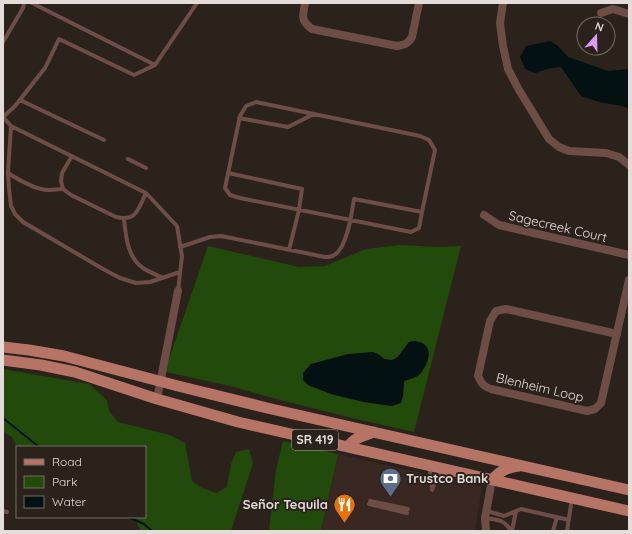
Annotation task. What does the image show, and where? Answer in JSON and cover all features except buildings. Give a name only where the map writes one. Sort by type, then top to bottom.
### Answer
[{"type":"main road","name":"SR 419","points":[[3,347],[64,356],[160,382],[267,408],[629,490]]},
{"type":"main road","name":"SR 419","points":[[3,360],[41,365],[75,372],[157,399],[238,422],[629,511]]},
{"type":"main road","points":[[348,447],[352,441],[375,432]]},
{"type":"main road","points":[[492,480],[498,473],[507,468],[523,466]]},
{"type":"street","points":[[305,3],[302,18],[306,25],[312,29],[397,46],[404,45],[409,42],[412,37],[419,3]]},
{"type":"street","points":[[503,3],[500,23],[502,46],[508,69],[549,139],[559,147],[569,151],[606,153],[619,157],[629,165]]},
{"type":"street","points":[[601,13],[613,8],[629,14]]},
{"type":"street","name":"Sagecreek Court","points":[[484,215],[499,225],[629,255]]},
{"type":"street","name":"Blenheim Loop","points":[[617,334],[506,309],[496,311],[490,321],[478,376],[484,387],[491,389],[587,411],[595,409],[601,403],[617,334],[629,280]]},
{"type":"street","points":[[157,399],[178,291]]},
{"type":"street","points":[[486,531],[486,515],[492,480]]},
{"type":"lane","points":[[3,42],[23,8],[24,3]]},
{"type":"lane","points":[[32,3],[155,65]]},
{"type":"lane","points":[[178,291],[182,256],[177,226],[146,193],[11,126],[3,117],[16,106],[45,68],[59,39],[134,75],[155,65],[197,3]]},
{"type":"lane","points":[[20,100],[104,140]]},
{"type":"lane","points":[[256,102],[314,114],[420,136],[429,140],[435,150],[419,228],[412,232],[230,195],[225,188],[239,118],[246,106],[256,102]]},
{"type":"lane","points":[[239,118],[288,127],[314,114]]},
{"type":"lane","points":[[11,126],[8,173],[11,206],[15,214],[23,222],[120,278],[136,283],[150,282],[180,272]]},
{"type":"lane","points":[[63,189],[61,181],[62,173],[72,156]]},
{"type":"lane","points":[[128,159],[146,168]]},
{"type":"lane","points":[[8,173],[38,188],[48,191],[63,189],[109,214],[124,219],[132,217],[138,210],[146,193]]},
{"type":"lane","points":[[228,173],[302,189],[299,210],[289,250]]},
{"type":"lane","points":[[180,247],[210,237],[221,236],[325,257],[335,255],[342,248],[354,199],[422,212]]},
{"type":"lane","points":[[124,219],[127,241],[132,256],[142,268],[163,278]]},
{"type":"lane","points":[[428,465],[432,490],[437,477],[445,469]]},
{"type":"lane","points":[[567,531],[572,498]]},
{"type":"lane","points":[[369,503],[407,511]]},
{"type":"lane","points":[[486,515],[504,516],[521,509],[569,520]]},
{"type":"lane","points":[[511,531],[516,511]]},
{"type":"lane","points":[[486,515],[507,524],[511,531]]},
{"type":"lane","points":[[553,531],[557,517]]},
{"type":"shaded area","points":[[338,454],[482,487],[475,531],[321,531]]},
{"type":"green space","points":[[399,245],[437,247],[461,246],[414,432],[284,401],[230,386],[166,372],[168,362],[208,246],[299,267],[325,266],[366,249]],"holes":[[[415,341],[425,345],[418,375],[404,381],[403,396],[392,406],[364,402],[331,394],[308,385],[378,354],[384,358],[393,360],[409,342]]]},
{"type":"green space","points":[[3,369],[89,384],[107,400],[109,411],[118,422],[170,435],[185,443],[192,481],[200,487],[216,493],[227,487],[231,464],[236,452],[249,449],[253,463],[231,531],[141,531],[134,518],[146,518],[146,446],[16,446],[12,437],[3,432]]},
{"type":"green space","points":[[283,441],[338,454],[321,531],[269,531],[276,470]]},
{"type":"water","points":[[550,41],[557,45],[568,57],[608,71],[629,69],[629,109],[581,96],[561,67],[551,68],[535,73],[525,69],[520,57],[526,46]]},
{"type":"water","points":[[415,341],[423,343],[428,349],[429,353],[426,365],[419,375],[404,381],[401,403],[392,406],[364,402],[331,394],[308,385],[303,380],[303,373],[311,364],[348,354],[373,352],[384,359],[392,360],[398,357],[409,342]]},
{"type":"waterway","points":[[3,418],[38,446]]},
{"type":"waterway","points":[[130,518],[144,524],[152,531]]},
{"type":"place","name":"Trustco Bank","points":[[390,498]]},
{"type":"place","name":"Señor Tequila","points":[[344,524]]}]
